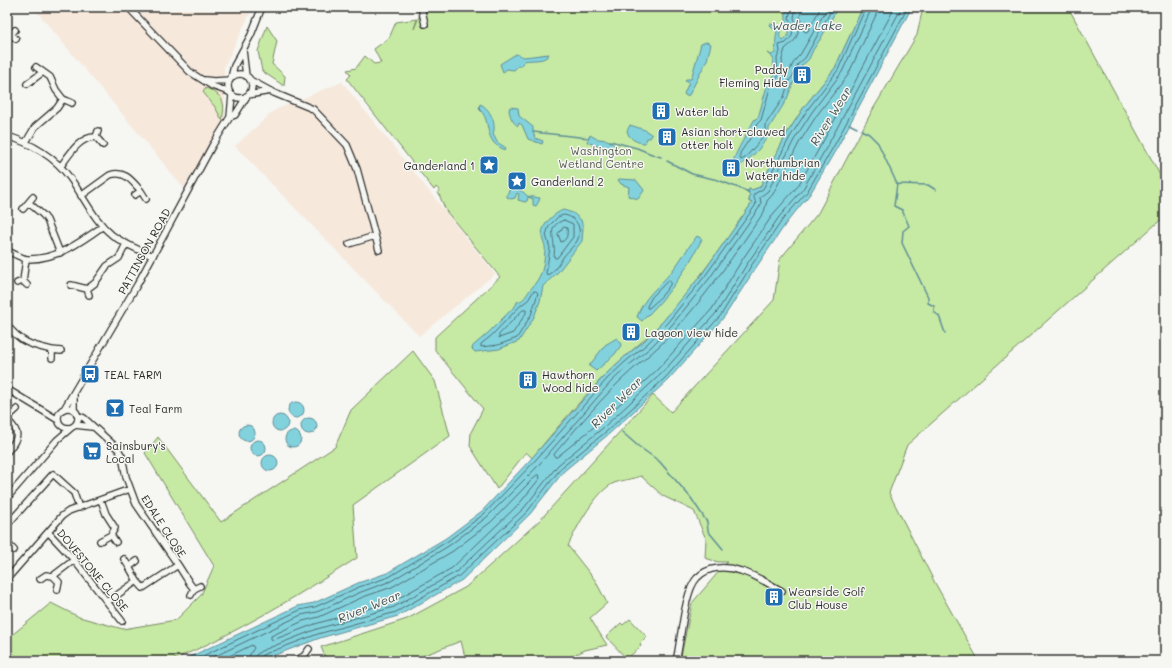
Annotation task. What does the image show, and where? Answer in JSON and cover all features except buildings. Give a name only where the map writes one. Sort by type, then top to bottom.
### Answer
[{"type":"street","points":[[128,7],[190,72],[212,86],[239,98],[271,91]]},
{"type":"street","points":[[231,94],[228,86],[234,66],[243,50],[262,7]]},
{"type":"street","points":[[421,7],[425,24]]},
{"type":"street","points":[[7,40],[13,32],[16,39]]},
{"type":"street","points":[[243,50],[248,78],[252,87],[248,95]]},
{"type":"street","points":[[36,67],[50,77],[56,90],[63,99],[72,103]]},
{"type":"street","points":[[27,84],[42,72]]},
{"type":"street","points":[[203,80],[214,81],[230,79],[238,74],[271,91],[313,109],[347,145],[357,169],[379,250]]},
{"type":"street","name":"PATTINSON ROAD","points":[[62,410],[74,394],[153,256],[212,146],[230,117],[231,94]]},
{"type":"street","name":"PATTINSON ROAD","points":[[230,117],[235,115],[248,95]]},
{"type":"street","points":[[26,142],[35,127],[57,108],[63,99]]},
{"type":"street","points":[[96,137],[98,131]]},
{"type":"street","points":[[7,136],[26,142],[61,166],[95,217],[112,235],[126,244],[153,256]]},
{"type":"street","points":[[61,166],[72,150],[85,139],[96,137],[103,145]]},
{"type":"street","points":[[81,196],[110,175],[116,173],[127,176],[146,198]]},
{"type":"street","points":[[135,195],[141,191]]},
{"type":"street","points":[[23,209],[33,197]]},
{"type":"street","points":[[28,203],[43,214],[47,220],[60,253]]},
{"type":"street","points":[[7,251],[26,259],[43,258],[60,253],[83,240],[103,226]]},
{"type":"street","points":[[348,244],[375,236]]},
{"type":"street","points":[[70,284],[87,288],[95,283],[107,266],[119,258],[126,244]]},
{"type":"street","points":[[22,283],[26,259]]},
{"type":"street","points":[[87,288],[89,295]]},
{"type":"street","points":[[7,325],[15,335],[26,343],[61,351]]},
{"type":"street","points":[[52,350],[52,358]]},
{"type":"street","points":[[7,389],[44,411],[65,428],[73,426],[95,428]]},
{"type":"street","name":"PATTINSON ROAD","points":[[74,394],[75,413]]},
{"type":"street","points":[[7,452],[15,442],[17,434],[16,428],[7,419],[16,409]]},
{"type":"street","points":[[7,498],[57,440],[73,426],[78,419],[75,413],[70,409],[44,411]]},
{"type":"street","points":[[57,440],[62,410]]},
{"type":"street","name":"EDALE CLOSE","points":[[75,413],[84,418],[118,449],[122,456],[126,477],[136,504],[194,589]]},
{"type":"street","points":[[7,525],[53,474],[74,493],[79,508]]},
{"type":"street","points":[[7,579],[62,516],[69,511],[130,489]]},
{"type":"street","points":[[100,541],[112,535],[115,528],[106,514],[101,500]]},
{"type":"street","name":"DOVESTONE CLOSE","points":[[48,532],[74,560],[122,622]]},
{"type":"street","points":[[112,535],[116,542]]},
{"type":"street","points":[[7,543],[14,550]]},
{"type":"street","points":[[124,559],[143,588],[178,565]]},
{"type":"street","points":[[53,576],[74,560]]},
{"type":"street","points":[[129,567],[137,561]]},
{"type":"street","points":[[676,661],[682,624],[690,591],[696,578],[705,572],[715,568],[738,570],[782,591]]},
{"type":"street","points":[[40,579],[46,575],[53,576],[59,582],[58,590]]},
{"type":"street","points":[[108,602],[137,581]]},
{"type":"street","points":[[191,595],[194,589],[200,586]]},
{"type":"street","points":[[295,661],[304,656],[309,649]]},
{"type":"shaded area","points":[[33,7],[253,7],[224,67],[225,118],[184,188]]},
{"type":"shaded area","points":[[342,82],[495,274],[419,336],[235,146],[275,110]]},
{"type":"green space","name":"Washington Wetland Centre","points":[[423,7],[863,7],[835,68],[804,107],[786,135],[760,187],[752,190],[749,189],[747,192],[750,195],[749,201],[752,203],[699,277],[664,320],[604,376],[567,416],[532,458],[526,452],[497,489],[470,446],[471,432],[483,409],[435,350],[435,337],[500,277],[446,211],[438,192],[439,190],[436,187],[434,190],[347,79],[351,75],[347,70],[356,68],[365,56],[374,64],[381,63],[374,49],[389,38],[396,22],[417,19],[414,29]]},
{"type":"green space","points":[[923,7],[1068,7],[1165,184],[1165,216],[907,445],[889,493],[935,583],[979,661],[680,661],[692,603],[727,562],[718,562],[705,558],[706,539],[694,511],[663,496],[641,476],[614,483],[607,487],[581,520],[568,546],[595,580],[607,603],[590,618],[607,645],[585,650],[562,661],[466,661],[461,641],[409,661],[327,661],[321,647],[407,619],[466,587],[540,520],[653,395],[671,412],[774,300],[780,259],[818,213],[872,111],[917,35]]},
{"type":"green space","points":[[267,26],[277,41],[272,64],[285,76],[284,86],[262,71],[258,51]]},
{"type":"green space","points":[[206,88],[220,96],[222,100],[224,108],[222,120],[215,107],[203,92]]},
{"type":"green space","points":[[413,351],[435,381],[450,436],[353,505],[357,558],[242,627],[170,661],[7,661],[7,639],[51,603],[79,617],[123,629],[176,620],[201,595],[214,566],[145,453],[158,437],[221,522],[335,447],[351,410]]},
{"type":"green space","points":[[630,619],[647,637],[640,644],[641,646],[627,659],[606,637],[621,623],[623,625]]},
{"type":"water","name":"Wader Lake","points":[[788,7],[838,7],[809,59],[802,65],[787,99],[769,128],[763,144],[748,160],[735,169],[730,164],[730,161],[733,162],[753,122],[758,118],[767,86],[774,75],[773,58],[767,53],[772,55],[775,53],[777,32],[771,27],[770,24],[779,26],[781,29],[781,39],[786,38],[788,35],[786,12]]},
{"type":"water","name":"River Wear","points":[[863,7],[912,7],[838,146],[810,194],[787,222],[724,317],[668,380],[609,434],[564,471],[530,514],[462,580],[398,616],[320,638],[259,661],[181,661],[298,606],[314,603],[358,583],[387,573],[446,538],[482,511],[529,461],[604,376],[644,341],[664,320],[702,274],[752,203],[749,202],[750,195],[747,192],[749,189],[752,190],[760,187],[786,135],[804,107],[835,68]]},
{"type":"water","points":[[706,42],[711,44],[707,60],[689,95],[686,96],[684,94],[689,82],[685,80],[691,79],[701,44]]},
{"type":"water","points":[[516,54],[524,57],[549,54],[547,57],[542,59],[524,61],[521,66],[518,66],[514,70],[507,69],[503,72],[500,64]]},
{"type":"water","points":[[480,104],[490,113],[494,126],[493,134],[497,142],[506,148],[505,150],[495,144],[491,139],[485,117],[479,109]]},
{"type":"water","points":[[510,107],[518,108],[519,116],[533,127],[535,138],[543,141],[542,144],[528,139],[522,125],[519,123],[518,126],[514,123],[509,110]]},
{"type":"water","points":[[630,125],[645,130],[652,135],[650,138],[647,138],[645,143],[636,141],[628,134],[627,131]]},
{"type":"water","points":[[590,135],[597,139],[608,140],[617,146],[614,153],[610,154],[602,148],[587,142]]},
{"type":"water","points":[[618,180],[636,180],[644,190],[638,199],[628,196],[629,187],[621,184]]},
{"type":"water","points":[[510,189],[519,190],[527,196],[540,198],[539,201],[536,206],[533,205],[533,199],[528,197],[527,201],[525,202],[518,200],[519,194],[517,193],[515,198],[511,199],[507,197]]},
{"type":"water","points":[[563,210],[573,213],[581,220],[583,228],[582,241],[558,272],[543,286],[540,301],[534,317],[519,341],[499,349],[475,352],[472,349],[473,346],[516,305],[517,302],[523,299],[542,272],[545,256],[545,248],[542,237],[544,227],[549,220]]},
{"type":"water","points":[[697,236],[702,239],[683,272],[668,293],[642,321],[637,317],[644,303],[652,292],[672,271]]},
{"type":"water","points":[[617,338],[622,344],[615,354],[596,371],[589,366],[605,345]]},
{"type":"water","points":[[293,402],[299,402],[304,407],[302,416],[299,418],[293,418],[288,413],[288,407]]},
{"type":"water","points":[[277,415],[283,415],[288,420],[286,429],[283,431],[277,431],[272,426],[272,420]]},
{"type":"water","points":[[306,418],[312,418],[317,423],[315,432],[312,434],[306,434],[301,429],[301,423]]},
{"type":"water","points":[[244,425],[250,425],[255,430],[253,439],[250,441],[244,441],[239,436],[239,430]]},
{"type":"water","points":[[290,431],[296,431],[301,436],[299,445],[296,447],[290,447],[285,442],[285,436]]},
{"type":"water","points":[[255,440],[261,440],[266,445],[264,454],[261,456],[255,456],[250,451],[250,445]]},
{"type":"water","points":[[267,455],[273,455],[278,460],[276,469],[273,471],[267,471],[262,466],[262,460]]},
{"type":"waterway","points":[[849,124],[857,128]]},
{"type":"waterway","points":[[861,130],[869,134],[878,143],[897,184],[894,206],[902,210],[909,226],[903,231],[902,243],[928,297],[928,303],[934,306],[934,312],[939,316],[945,333]]},
{"type":"waterway","points":[[533,132],[589,138]]},
{"type":"waterway","points":[[610,141],[637,148],[661,157]]},
{"type":"waterway","points":[[667,161],[692,174],[718,180],[749,192]]},
{"type":"waterway","points":[[897,184],[928,185],[936,190]]},
{"type":"waterway","points":[[622,432],[659,461],[691,498],[707,522],[708,531],[723,549]]},
{"type":"place","name":"Paddy Fleming Hide","points":[[802,75]]},
{"type":"place","name":"Water lab","points":[[661,111]]},
{"type":"place","name":"Asian short-clawed otter holt","points":[[667,137]]},
{"type":"place","name":"Ganderland 1","points":[[489,165]]},
{"type":"place","name":"Northumbrian Water hide","points":[[731,168]]},
{"type":"place","name":"Ganderland 2","points":[[517,181]]},
{"type":"place","name":"Lagoon view hide","points":[[631,332]]},
{"type":"place","name":"TEAL FARM","points":[[90,374]]},
{"type":"place","name":"Hawthorn Wood hide","points":[[528,380]]},
{"type":"place","name":"Teal Farm","points":[[115,408]]},
{"type":"place","name":"Sainsbury's Local","points":[[92,451]]},
{"type":"place","name":"Wearside Golf Club House","points":[[774,597]]}]
